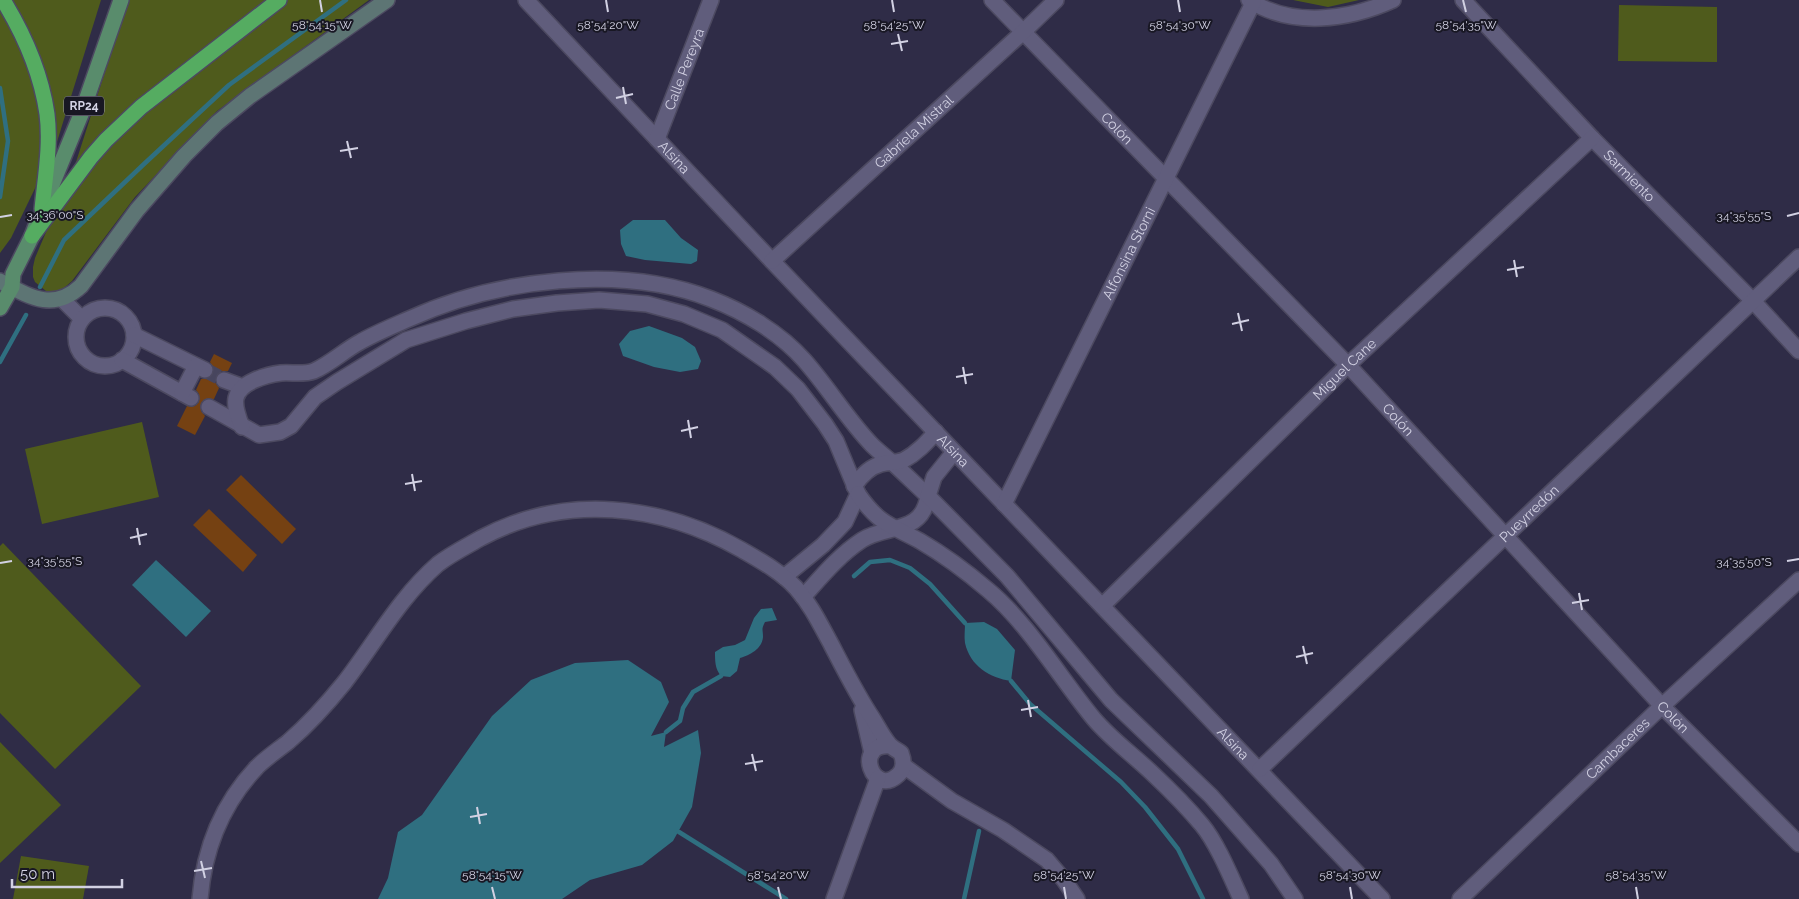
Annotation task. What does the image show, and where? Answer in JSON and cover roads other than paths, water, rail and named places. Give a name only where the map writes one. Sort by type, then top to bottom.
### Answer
[{"type":"highway","points":[[4,0],[22,31],[34,58],[47,115],[47,166],[42,209]]},
{"type":"highway","points":[[32,236],[91,157],[121,125],[140,107],[279,0]]},
{"type":"main road","name":"RP24","points":[[0,308],[5,281],[32,236],[82,112],[121,0]]},
{"type":"street","points":[[5,281],[40,299],[52,301],[72,294],[81,286],[137,210],[184,156],[217,122],[250,96],[387,0]]},
{"type":"street","name":"Alsina","points":[[526,0],[772,261],[1382,899]]},
{"type":"street","name":"Calle Pereyra","points":[[657,139],[711,0]]},
{"type":"street","name":"Colón","points":[[992,0],[1022,33],[1348,365],[1662,706],[1799,844]]},
{"type":"street","name":"Gabriela Mistral","points":[[772,261],[1056,0]]},
{"type":"street","points":[[1251,1],[1292,17],[1328,19],[1375,8],[1393,0]]},
{"type":"street","name":"Sarmiento","points":[[1463,0],[1592,138],[1799,351]]},
{"type":"street","name":"Alfonsina Storni","points":[[1004,504],[1251,1]]},
{"type":"street","name":"Miguel Cane","points":[[1102,606],[1348,365],[1592,138]]},
{"type":"street","name":"Pueyrredón","points":[[1260,770],[1799,257]]},
{"type":"street","points":[[242,427],[237,413],[236,398],[243,386],[262,377],[282,373],[300,374],[315,370],[361,341],[458,299],[527,285],[601,279],[682,288],[737,310],[783,340],[804,360],[872,446],[928,496],[1007,576],[1111,700],[1229,816],[1271,864],[1295,899]]},
{"type":"street","points":[[62,299],[82,319]]},
{"type":"street","points":[[209,407],[258,435],[280,432],[291,426],[315,397],[406,340],[466,321],[513,309],[599,300],[647,304],[684,314],[722,330],[775,367],[798,388],[836,441],[856,490],[868,508],[880,520],[920,541],[957,565],[1008,608],[1074,695],[1102,728],[1154,775],[1203,826],[1241,899]]},
{"type":"street","points":[[98,308],[118,310],[132,325],[134,335],[129,353],[122,360],[114,364],[96,364],[88,360],[81,354],[76,336],[77,327],[82,319],[89,312],[98,308]]},
{"type":"street","points":[[122,360],[187,396],[201,368],[134,335]]},
{"type":"street","points":[[324,364],[337,382]]},
{"type":"street","points":[[224,380],[243,386]]},
{"type":"street","points":[[784,577],[823,545],[844,522],[861,476],[870,468],[893,463],[912,455],[936,432]]},
{"type":"street","points":[[804,597],[830,568],[863,539],[917,520],[924,511],[934,476],[954,452]]},
{"type":"street","points":[[200,899],[201,881],[208,850],[222,813],[258,767],[321,710],[350,674],[397,607],[439,564],[464,547],[518,521],[546,513],[582,509],[618,510],[662,518],[693,527],[723,539],[784,577],[804,597],[860,699],[890,746],[901,753],[904,766],[901,772],[891,780],[878,778],[872,773],[870,767],[872,753],[860,699]]},
{"type":"street","name":"Cambaceres","points":[[1460,899],[1662,706],[1799,580]]},
{"type":"street","points":[[872,753],[880,747],[890,746]]},
{"type":"street","points":[[904,766],[952,801],[1003,830],[1047,860],[1077,899]]},
{"type":"street","points":[[834,899],[878,778]]},
{"type":"water","points":[[633,220],[665,220],[681,238],[698,250],[697,261],[691,264],[645,260],[626,256],[621,244],[620,230]]},
{"type":"water","points":[[649,326],[682,338],[695,347],[701,361],[698,369],[680,372],[654,367],[623,356],[619,344],[630,331]]},
{"type":"water","points":[[156,560],[211,611],[186,637],[132,585]]},
{"type":"water","points":[[772,608],[777,620],[765,622],[762,641],[758,648],[740,658],[737,671],[730,677],[721,676],[716,668],[715,652],[723,647],[735,645],[745,640],[754,618],[761,609]]},
{"type":"water","points":[[984,622],[997,629],[1015,650],[1011,681],[989,674],[971,658],[965,641],[965,623]]},
{"type":"water","points":[[628,660],[661,682],[669,702],[651,736],[666,732],[664,747],[698,730],[701,753],[692,807],[673,841],[642,865],[590,880],[562,899],[378,899],[388,878],[398,832],[422,815],[492,716],[531,680],[575,663]]},
{"type":"waterway","points":[[40,287],[64,240],[144,164],[229,85],[346,0]]},
{"type":"waterway","points":[[0,88],[8,141],[0,197]]},
{"type":"waterway","points":[[0,362],[26,315]]},
{"type":"waterway","points":[[854,576],[870,562],[890,560],[910,568],[930,584],[965,623]]},
{"type":"waterway","points":[[666,732],[680,721],[683,708],[693,692],[721,676]]},
{"type":"waterway","points":[[1011,681],[1030,704],[1121,782],[1145,807],[1178,849],[1203,899]]},
{"type":"waterway","points":[[964,899],[979,831]]},
{"type":"waterway","points":[[679,832],[786,899]]},
{"type":"tunnel","points":[[205,370],[224,380]]}]
